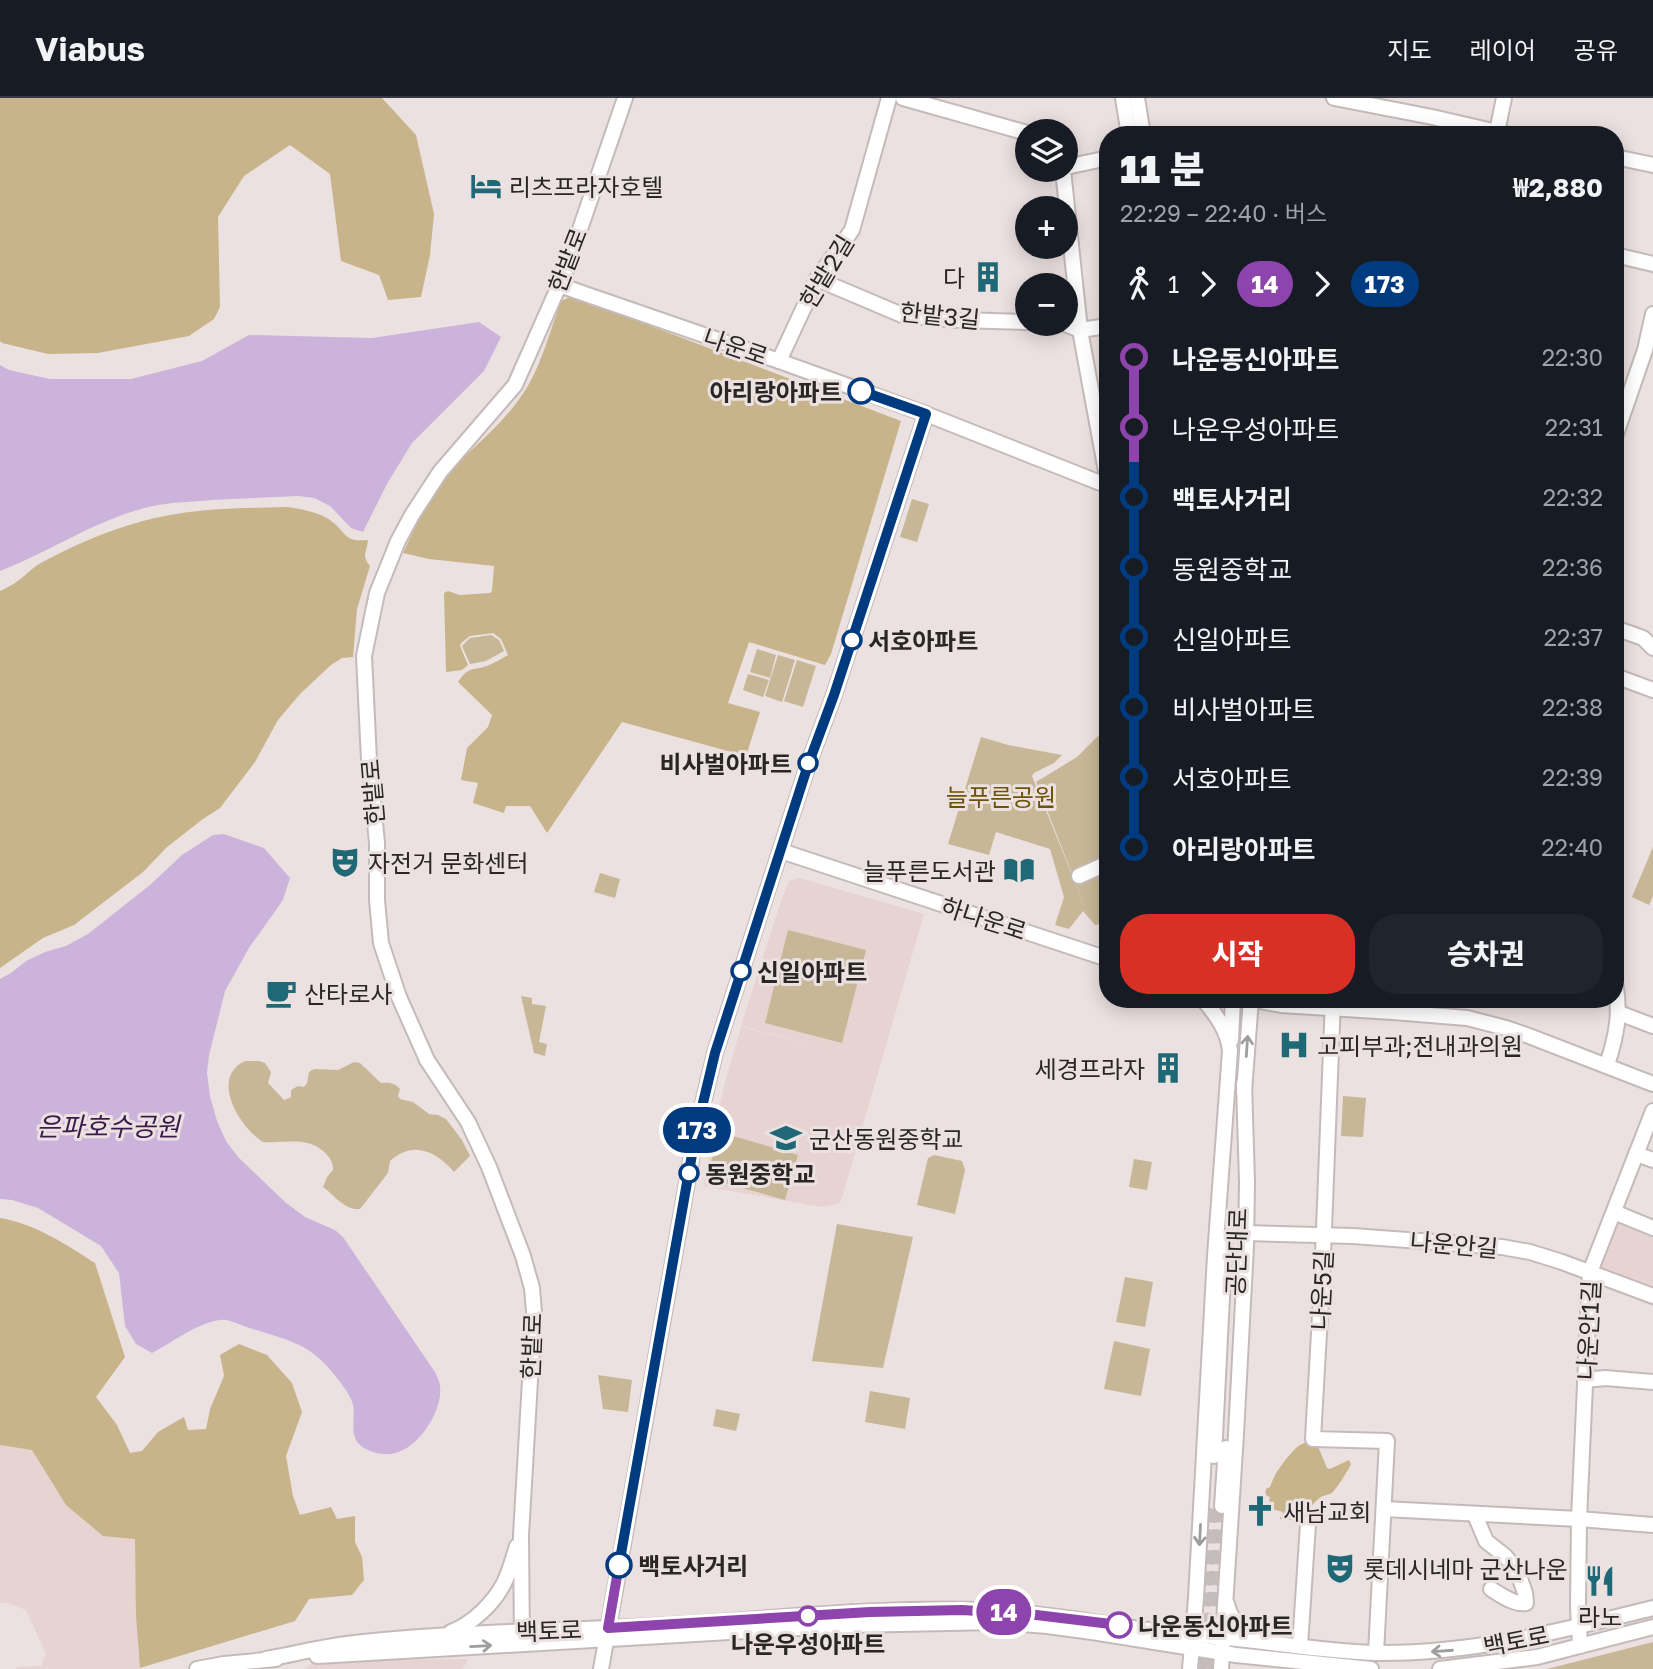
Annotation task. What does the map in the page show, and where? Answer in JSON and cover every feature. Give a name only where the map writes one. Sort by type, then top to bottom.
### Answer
[{"type":"street","name":"한밭로","points":[[522,1637],[521,1535],[534,1312],[532,1288],[523,1256],[489,1167],[468,1122],[426,1060],[399,997],[382,943],[377,900],[377,843],[363,656],[373,604],[398,541],[412,515],[440,472],[515,385],[566,270],[625,98]]},
{"type":"street","name":"한밭2길","points":[[779,361],[817,279],[852,230],[890,98]]},
{"type":"street","points":[[903,98],[1015,130]]},
{"type":"street","points":[[1334,98],[1472,126]]},
{"type":"street","points":[[1504,98],[1504,126]]},
{"type":"street","points":[[1130,126],[1131,99]]},
{"type":"street","points":[[1131,99],[1140,126]]},
{"type":"street","points":[[1624,159],[1653,164]]},
{"type":"street","points":[[1078,165],[1099,160]]},
{"type":"street","points":[[1065,182],[1080,330],[1099,434]]},
{"type":"street","points":[[1624,258],[1653,264]]},
{"type":"street","name":"한밭3길","points":[[817,279],[902,315],[1015,322]]},
{"type":"street","name":"나운로","points":[[559,285],[926,414],[1099,481]]},
{"type":"street","points":[[1624,414],[1649,351],[1653,314]]},
{"type":"street","points":[[1080,330],[1099,327]]},
{"type":"street","points":[[601,1669],[696,1132],[715,1053],[926,414]]},
{"type":"street","points":[[1624,631],[1643,638],[1653,648]]},
{"type":"street","points":[[1624,679],[1653,690]]},
{"type":"street","name":"하나운로","points":[[781,851],[1099,956]]},
{"type":"street","points":[[1079,876],[1099,867]]},
{"type":"street","points":[[1190,1669],[1230,1051],[1222,1024],[1210,1008]]},
{"type":"street","name":"공단대로","points":[[1232,1008],[1216,1505],[1232,1353],[1249,1008]]},
{"type":"street","name":"나운5길","points":[[1333,1008],[1313,1439],[1387,1441],[1384,1509]]},
{"type":"street","points":[[1371,1008],[1467,1018],[1506,1028],[1653,1084]]},
{"type":"street","points":[[1607,1065],[1616,1038],[1619,1008]]},
{"type":"street","points":[[1619,1013],[1653,1026]]},
{"type":"street","points":[[1221,1669],[1246,1233],[1244,1083]]},
{"type":"street","name":"나운안1길","points":[[1580,1646],[1579,1519],[1590,1272],[1653,1111]]},
{"type":"street","points":[[1636,1154],[1653,1160]]},
{"type":"street","points":[[1614,1212],[1653,1228]]},
{"type":"street","name":"나운안길","points":[[1246,1233],[1353,1236],[1502,1247],[1530,1252],[1653,1296]]},
{"type":"street","points":[[1585,1380],[1605,1378],[1653,1382]]},
{"type":"street","points":[[1376,1653],[1384,1509],[1653,1525]]},
{"type":"street","points":[[1475,1515],[1486,1541],[1517,1570],[1526,1603],[1513,1601],[1491,1589]]},
{"type":"street","points":[[1225,1597],[1230,1615],[1248,1633],[1296,1646],[1308,1524]]},
{"type":"street","points":[[432,1637],[464,1626],[498,1594],[521,1535]]},
{"type":"street","points":[[1138,1628],[1163,1628],[1181,1622],[1192,1611],[1196,1592]]},
{"type":"street","name":"백토로","points":[[351,1649],[522,1637],[997,1622],[1222,1645],[1296,1646],[1376,1653],[1424,1652],[1464,1649],[1548,1634],[1653,1608]]},
{"type":"street","name":"백토로","points":[[607,1634],[870,1612],[981,1610],[1138,1628],[1193,1642]]},
{"type":"street","name":"백토로","points":[[1440,1669],[1537,1657],[1653,1628]]},
{"type":"street","name":"백토로","points":[[197,1669],[432,1637],[522,1637]]},
{"type":"street","name":"백토로","points":[[1222,1645],[1282,1661],[1371,1669]]},
{"type":"street","points":[[351,1649],[355,1669]]},
{"type":"street","points":[[1245,1669],[1282,1661]]},
{"type":"shaded area","points":[[0,98],[382,98],[416,135],[434,214],[430,255],[421,297],[388,300],[379,275],[341,261],[330,174],[290,145],[244,176],[218,217],[220,307],[214,319],[189,336],[98,353],[48,354],[2,343]]},
{"type":"shaded area","points":[[572,296],[901,421],[831,654],[825,665],[749,642],[728,703],[760,712],[746,756],[622,722],[547,833],[530,806],[506,806],[504,813],[473,803],[478,783],[461,780],[467,748],[488,727],[492,715],[458,682],[468,671],[487,666],[508,655],[501,639],[493,633],[470,636],[460,646],[468,665],[462,670],[446,672],[444,593],[490,593],[494,566],[429,559],[403,553],[422,514],[454,467],[514,407],[522,395],[539,362],[561,301]]},
{"type":"shaded area","points":[[287,507],[330,520],[349,538],[368,540],[365,556],[370,566],[357,609],[353,657],[342,658],[331,665],[300,694],[278,720],[255,762],[220,808],[167,847],[143,872],[74,925],[43,938],[0,968],[0,591],[54,556],[103,534],[136,523],[199,511]]},
{"type":"shaded area","points":[[800,878],[924,914],[841,1201],[821,1207],[703,1186],[723,1090],[741,1027],[834,1050],[741,1026],[789,881]]},
{"type":"shaded area","points":[[0,1218],[38,1230],[95,1263],[125,1357],[96,1397],[117,1425],[130,1453],[142,1451],[158,1432],[184,1417],[188,1430],[206,1429],[210,1409],[224,1376],[220,1355],[239,1344],[267,1355],[292,1383],[302,1412],[286,1456],[293,1496],[300,1515],[331,1507],[337,1519],[355,1516],[355,1542],[362,1557],[364,1580],[352,1595],[309,1599],[295,1621],[140,1668],[135,1539],[103,1536],[66,1505],[32,1450],[0,1445]]},
{"type":"shaded area","points":[[1618,1219],[1653,1230],[1653,1291],[1602,1270],[1601,1263]]},
{"type":"shaded area","points":[[1310,1441],[1320,1445],[1319,1449],[1327,1468],[1349,1460],[1351,1464],[1334,1491],[1318,1499],[1303,1520],[1280,1519],[1283,1512],[1268,1508],[1270,1497],[1265,1495],[1266,1489],[1270,1487],[1292,1452]]},
{"type":"shaded area","points":[[0,1445],[32,1449],[66,1505],[135,1539],[138,1653],[142,1668],[16,1669],[41,1666],[46,1654],[26,1610],[0,1603]]},
{"type":"shaded area","points":[[468,1659],[463,1669],[305,1669],[316,1661]]},
{"type":"green space","points":[[912,499],[929,504],[917,542],[900,537]]},
{"type":"green space","points":[[491,635],[499,640],[504,651],[486,661],[470,664],[462,646],[470,638]]},
{"type":"green space","points":[[757,649],[776,655],[770,678],[750,672]]},
{"type":"green space","points":[[778,655],[795,660],[782,702],[765,696]]},
{"type":"green space","points":[[797,660],[816,666],[803,707],[784,701]]},
{"type":"green space","points":[[748,674],[769,680],[763,697],[743,690]]},
{"type":"green space","name":"늘푸른공원","points":[[1099,735],[1099,924],[1095,925],[1083,911],[1069,929],[1055,925],[1064,897],[1050,849],[996,832],[989,855],[948,844],[981,737],[1062,755],[1032,776],[1086,909],[1036,782],[1077,757]]},
{"type":"green space","points":[[1653,847],[1653,896],[1649,905],[1632,897]]},
{"type":"green space","points":[[600,873],[620,879],[615,898],[594,892]]},
{"type":"green space","points":[[788,930],[866,950],[842,1043],[765,1023]]},
{"type":"green space","points":[[521,996],[532,998],[532,1004],[546,1006],[539,1042],[547,1044],[545,1056],[534,1053]]},
{"type":"green space","points":[[245,1061],[265,1063],[271,1072],[268,1083],[284,1100],[291,1097],[291,1090],[298,1086],[304,1087],[309,1072],[314,1069],[338,1070],[354,1062],[360,1063],[381,1083],[392,1083],[398,1087],[400,1099],[413,1102],[429,1114],[446,1119],[470,1156],[454,1172],[432,1154],[407,1151],[390,1161],[388,1173],[360,1209],[349,1207],[323,1187],[333,1170],[331,1160],[323,1151],[302,1142],[263,1142],[245,1126],[232,1103],[229,1079],[234,1069]]},
{"type":"green space","points":[[1343,1096],[1366,1098],[1363,1137],[1341,1136]]},
{"type":"green space","points":[[719,1132],[798,1155],[785,1200],[707,1178]]},
{"type":"green space","points":[[934,1155],[962,1161],[965,1170],[955,1214],[917,1205],[928,1158]]},
{"type":"green space","points":[[1134,1159],[1152,1162],[1147,1190],[1129,1187]]},
{"type":"green space","points":[[837,1224],[913,1237],[883,1368],[812,1361]]},
{"type":"green space","points":[[1125,1277],[1153,1282],[1145,1327],[1116,1322]]},
{"type":"green space","points":[[1114,1341],[1150,1349],[1141,1396],[1104,1389]]},
{"type":"green space","points":[[598,1375],[632,1380],[628,1412],[603,1409]]},
{"type":"green space","points":[[870,1391],[910,1398],[905,1429],[865,1422]]},
{"type":"green space","points":[[716,1409],[740,1414],[736,1431],[713,1426]]},
{"type":"green space","points":[[1653,1642],[1653,1669],[1545,1669],[1551,1668]]},
{"type":"water","points":[[479,322],[501,337],[484,371],[412,443],[387,484],[363,532],[351,528],[330,506],[314,498],[287,496],[168,504],[113,518],[0,571],[0,365],[9,370],[50,379],[131,379],[202,361],[249,335],[372,338]]},
{"type":"water","name":"은파호수공원","points":[[224,834],[264,848],[290,878],[283,900],[249,948],[225,991],[209,1055],[207,1073],[210,1096],[226,1141],[238,1157],[285,1202],[305,1217],[335,1230],[343,1237],[435,1372],[440,1396],[433,1417],[413,1444],[395,1453],[375,1453],[358,1443],[354,1432],[353,1406],[347,1392],[324,1363],[296,1343],[223,1320],[194,1329],[152,1353],[136,1344],[125,1326],[119,1273],[101,1246],[38,1208],[0,1199],[0,979],[26,961],[66,946],[88,934],[150,885],[182,855],[213,835]]},
{"type":"tunnel","points":[[1199,1669],[1211,1505]]},
{"type":"tunnel","points":[[1209,1669],[1222,1506]]},
{"type":"bus line","name":"173","points":[[619,1565],[696,1132],[715,1053],[926,414],[861,391]]},
{"type":"bus line","name":"14","points":[[619,1565],[608,1628],[870,1612],[962,1610],[1028,1614],[1119,1625]]},
{"type":"place","name":"리츠프라자호텔","points":[[486,186]]},
{"type":"place","name":"다","points":[[988,277]]},
{"type":"place","name":"아리랑아파트","points":[[861,391]]},
{"type":"place","name":"서호아파트","points":[[852,640]]},
{"type":"place","name":"비사벌아파트","points":[[808,763]]},
{"type":"place","name":"자전거 문화센터","points":[[345,862]]},
{"type":"place","name":"늘푸른도서관","points":[[1019,870]]},
{"type":"place","name":"신일아파트","points":[[741,971]]},
{"type":"place","name":"산타로사","points":[[281,993]]},
{"type":"place","name":"고피부과;전내과의원","points":[[1294,1045]]},
{"type":"place","name":"세경프라자","points":[[1168,1068]]},
{"type":"place","name":"군산동원중학교","points":[[786,1138]]},
{"type":"place","name":"동원중학교","points":[[689,1173]]},
{"type":"place","name":"새남교회","points":[[1260,1511]]},
{"type":"place","name":"백토사거리","points":[[619,1565]]},
{"type":"place","name":"롯데시네마 군산나운","points":[[1340,1568]]},
{"type":"place","name":"라노","points":[[1600,1581]]},
{"type":"place","name":"나운우성아파트","points":[[808,1616]]},
{"type":"place","name":"나운동신아파트","points":[[1119,1625]]}]
